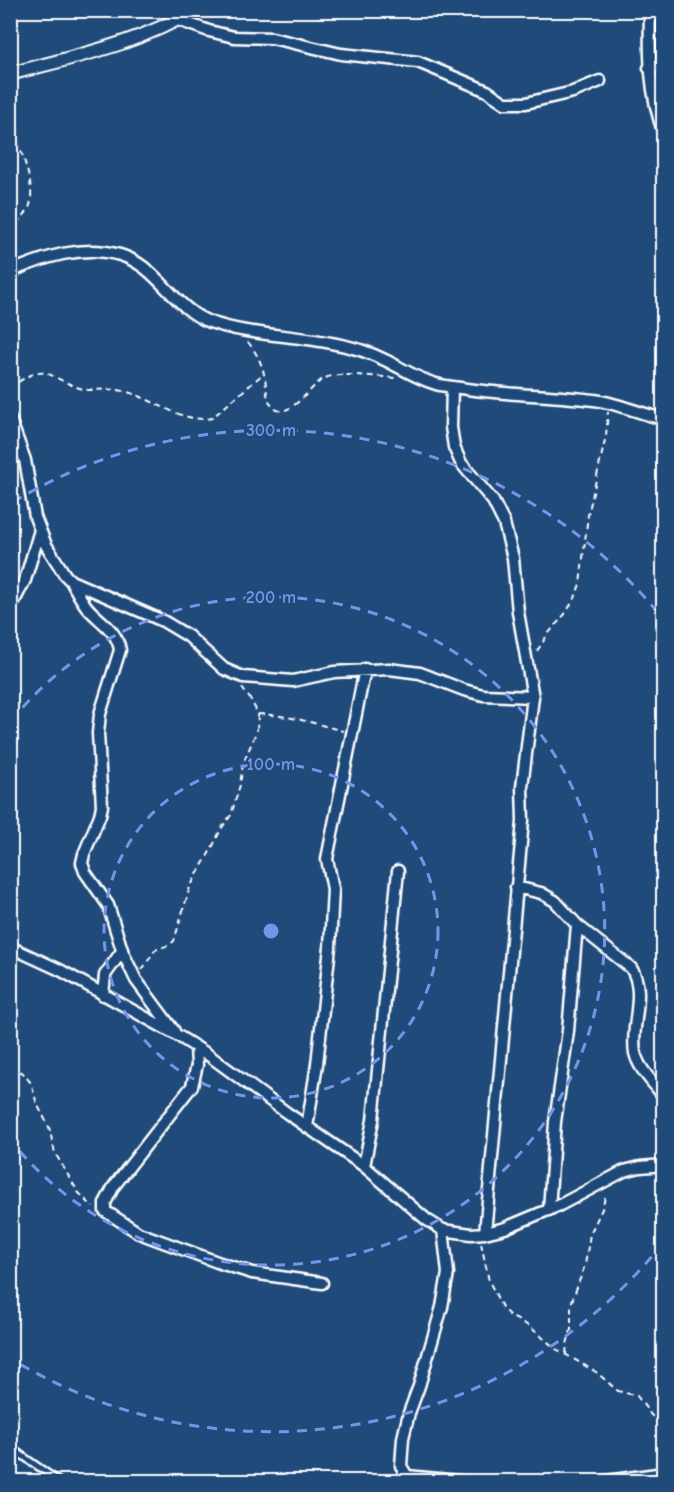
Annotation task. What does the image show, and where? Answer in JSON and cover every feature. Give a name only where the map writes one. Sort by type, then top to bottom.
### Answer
[{"type":"street","points":[[10,74],[126,41],[178,20],[194,10]]},
{"type":"street","points":[[650,10],[649,68],[654,105],[663,134]]},
{"type":"street","points":[[178,20],[234,37],[272,38],[341,54],[418,62],[487,91],[505,103],[526,103],[573,92],[600,81]]},
{"type":"street","points":[[649,68],[663,66]]},
{"type":"street","points":[[10,272],[72,252],[99,251],[122,255],[141,265],[185,307],[208,322],[358,349],[387,361],[403,371],[437,384],[498,393],[607,403],[663,419]]},
{"type":"street","points":[[452,387],[451,427],[454,447],[461,463],[493,501],[504,523],[509,540],[518,612],[533,697],[522,787],[523,821],[482,1234]]},
{"type":"street","points":[[10,419],[25,460],[31,500],[46,545],[87,607],[113,632],[119,642],[118,658],[100,714],[98,733],[102,806],[82,863],[85,872],[108,905],[122,951],[136,980],[175,1034]]},
{"type":"street","points":[[10,609],[25,580],[40,530]]},
{"type":"street","points":[[71,581],[163,621],[188,636],[224,669],[243,677],[293,681],[334,672],[389,669],[420,674],[483,695],[533,697]]},
{"type":"street","points":[[307,1127],[317,1064],[330,947],[333,889],[327,859],[365,669]]},
{"type":"street","points":[[364,1166],[373,1120],[398,871]]},
{"type":"street","points":[[516,887],[541,893],[555,901],[577,925],[631,968],[637,993],[634,1028],[635,1053],[663,1098]]},
{"type":"street","points":[[549,1210],[555,1122],[568,1031],[577,925]]},
{"type":"street","points":[[10,947],[60,970],[196,1047],[364,1166],[427,1220],[443,1230],[482,1234],[549,1210],[624,1171],[663,1165]]},
{"type":"street","points":[[104,994],[105,975],[122,951]]},
{"type":"street","points":[[196,1047],[197,1065],[192,1086],[114,1186],[105,1203],[105,1211],[139,1233],[220,1263],[252,1273],[322,1283]]},
{"type":"street","points":[[443,1230],[448,1273],[442,1307],[409,1413],[403,1438],[401,1466],[407,1476],[469,1482]]},
{"type":"street","points":[[599,1482],[663,1473]]},
{"type":"lane","points":[[10,1447],[60,1482]]},
{"type":"path","points":[[10,121],[30,182],[31,196],[30,207],[10,230]]},
{"type":"path","points":[[236,328],[250,345],[264,373],[272,407],[283,411],[292,407],[321,380],[329,376],[396,378]]},
{"type":"path","points":[[10,388],[26,377],[41,372],[80,388],[125,391],[149,399],[178,413],[205,419],[212,418],[264,373]]},
{"type":"path","points":[[527,662],[565,614],[580,584],[588,515],[608,427],[607,403]]},
{"type":"path","points":[[136,980],[152,953],[174,941],[190,887],[231,815],[240,785],[243,764],[259,722],[251,700],[242,689]]},
{"type":"path","points":[[258,714],[279,714],[298,718],[352,734]]},
{"type":"path","points":[[10,1066],[23,1073],[31,1083],[37,1104],[49,1127],[52,1148],[78,1192],[93,1206],[105,1211]]},
{"type":"path","points":[[567,1355],[571,1330],[571,1304],[585,1265],[590,1234],[602,1209],[609,1179]]},
{"type":"path","points":[[482,1234],[489,1281],[502,1309],[567,1355],[596,1372],[618,1391],[637,1396],[663,1427]]}]
